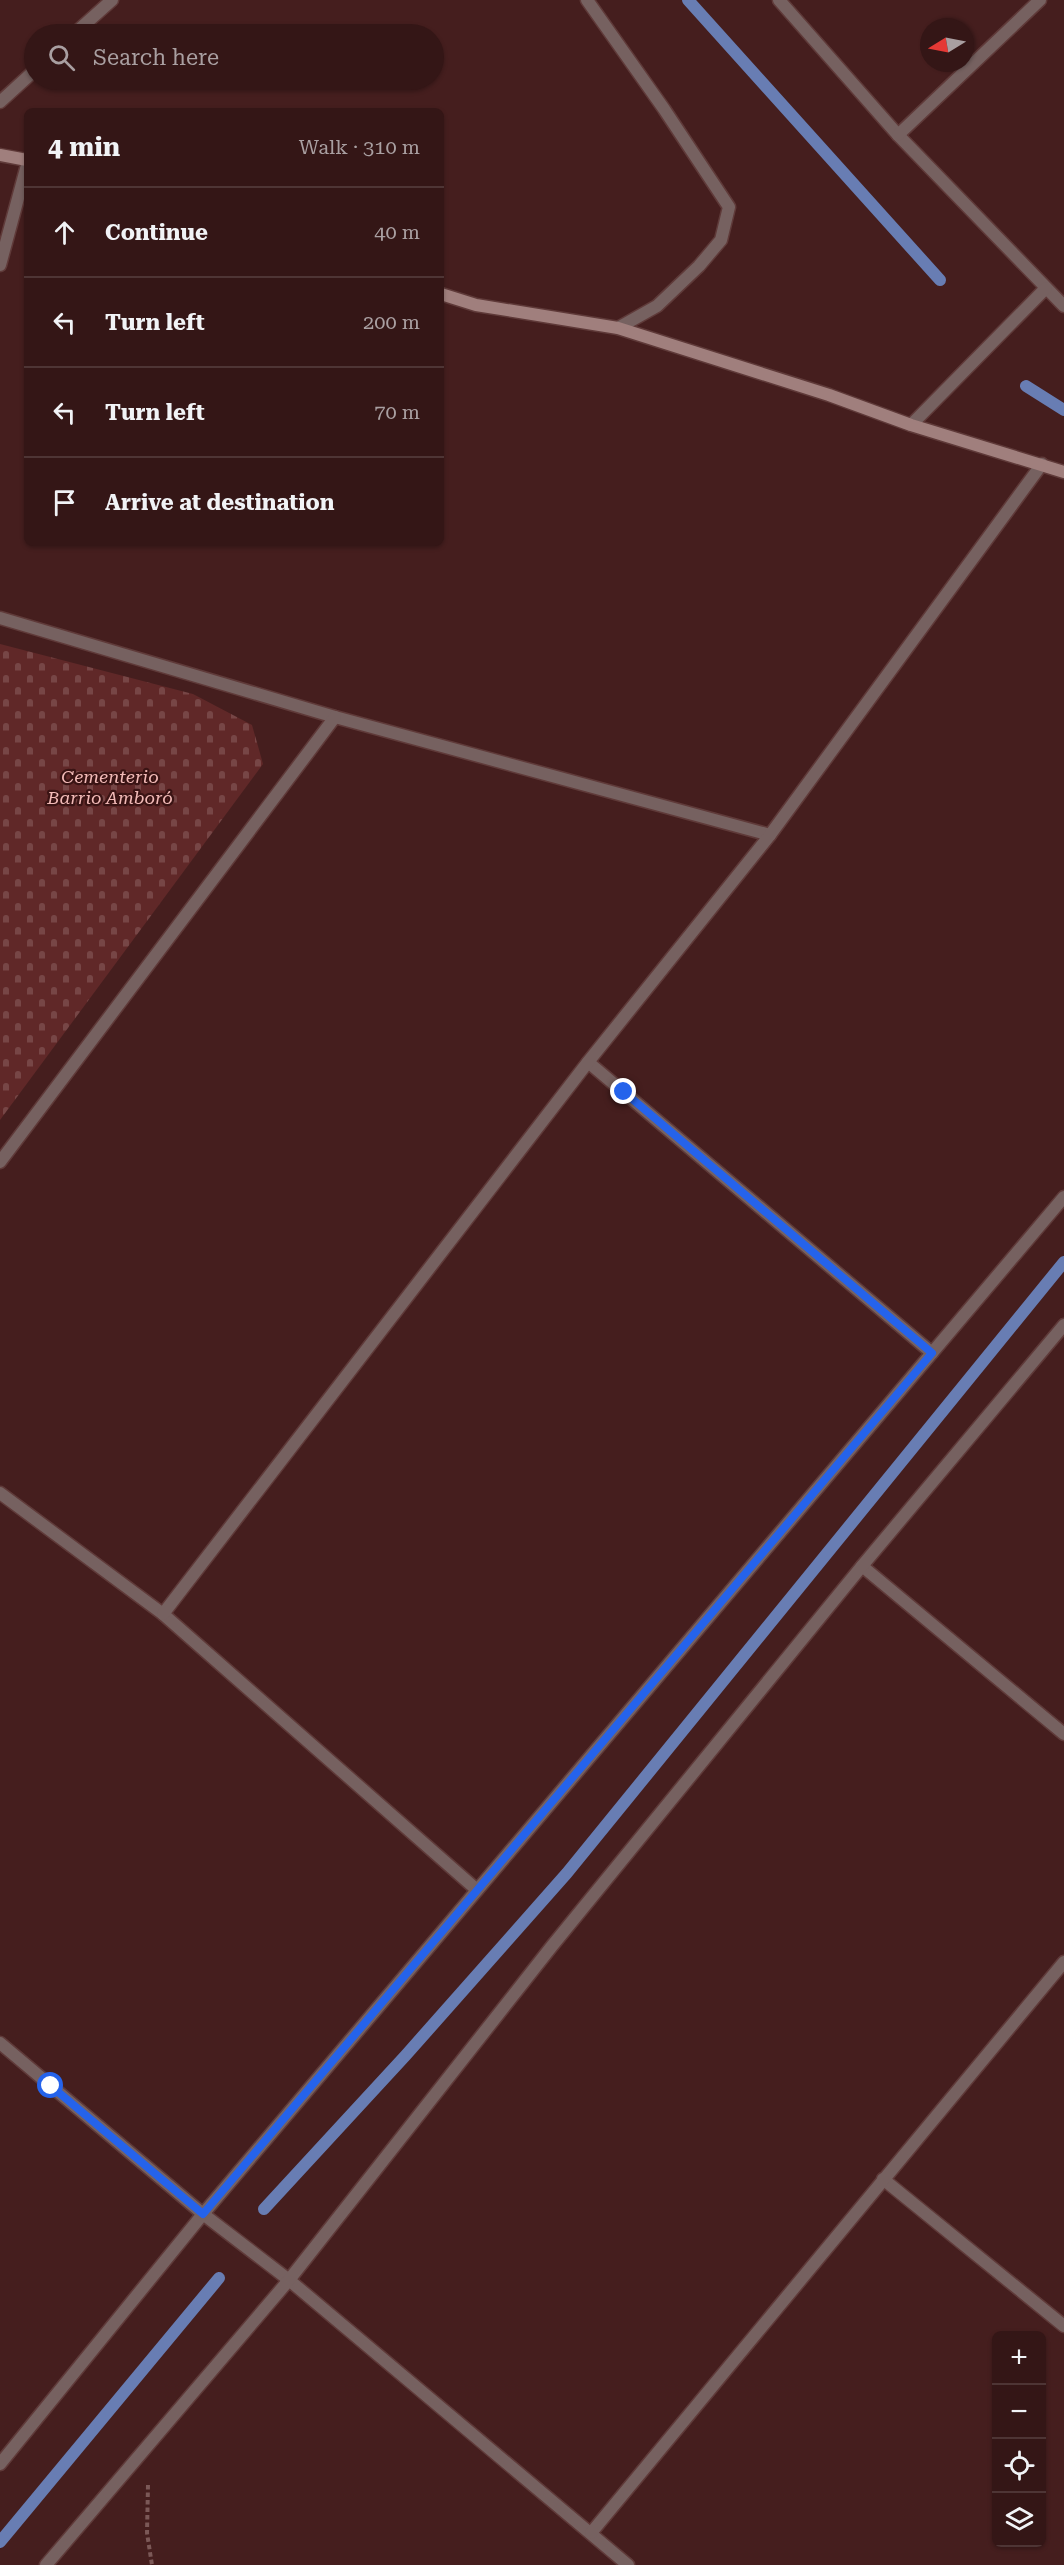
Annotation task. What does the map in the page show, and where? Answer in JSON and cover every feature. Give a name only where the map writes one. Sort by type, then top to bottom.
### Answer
[{"type":"main road","points":[[0,154],[24,159]]},
{"type":"main road","points":[[444,295],[476,305],[618,328],[829,395],[911,425],[1064,472]]},
{"type":"street","points":[[85,24],[112,0]]},
{"type":"street","points":[[587,0],[664,109],[729,207],[721,240],[699,266],[657,306],[618,328]]},
{"type":"street","points":[[779,0],[898,135],[1064,306]]},
{"type":"street","points":[[898,135],[1040,0]]},
{"type":"street","points":[[0,102],[24,80]]},
{"type":"street","points":[[0,265],[24,176]]},
{"type":"street","points":[[911,425],[1046,288]]},
{"type":"street","points":[[163,1614],[588,1062],[770,835],[1042,464]]},
{"type":"street","points":[[0,618],[335,717],[770,835]]},
{"type":"street","points":[[0,1162],[335,717]]},
{"type":"street","points":[[588,1062],[932,1353]]},
{"type":"street","points":[[0,2464],[203,2214],[1064,1197]]},
{"type":"street","points":[[46,2565],[289,2280],[552,1946],[862,1566],[1064,1325]]},
{"type":"street","points":[[1,1496],[163,1614],[477,1890]]},
{"type":"street","points":[[862,1566],[1064,1734]]},
{"type":"street","points":[[591,2533],[1064,1962]]},
{"type":"street","points":[[0,2043],[203,2214],[289,2280],[628,2565]]},
{"type":"street","points":[[883,2179],[1064,2326]]},
{"type":"path","points":[[149,2444],[147,2533],[152,2565]]},
{"type":"green space","name":"Cementerio Barrio Amboró","points":[[0,644],[193,694],[252,725],[263,764],[0,1120]]},
{"type":"waterway","points":[[688,0],[940,280]]},
{"type":"waterway","points":[[1026,386],[1064,410]]},
{"type":"waterway","points":[[264,2209],[406,2055],[567,1873],[1064,1262]]},
{"type":"waterway","points":[[0,2542],[219,2278]]},
{"type":"route","points":[[51,2086],[203,2214],[932,1353],[624,1092]]}]
